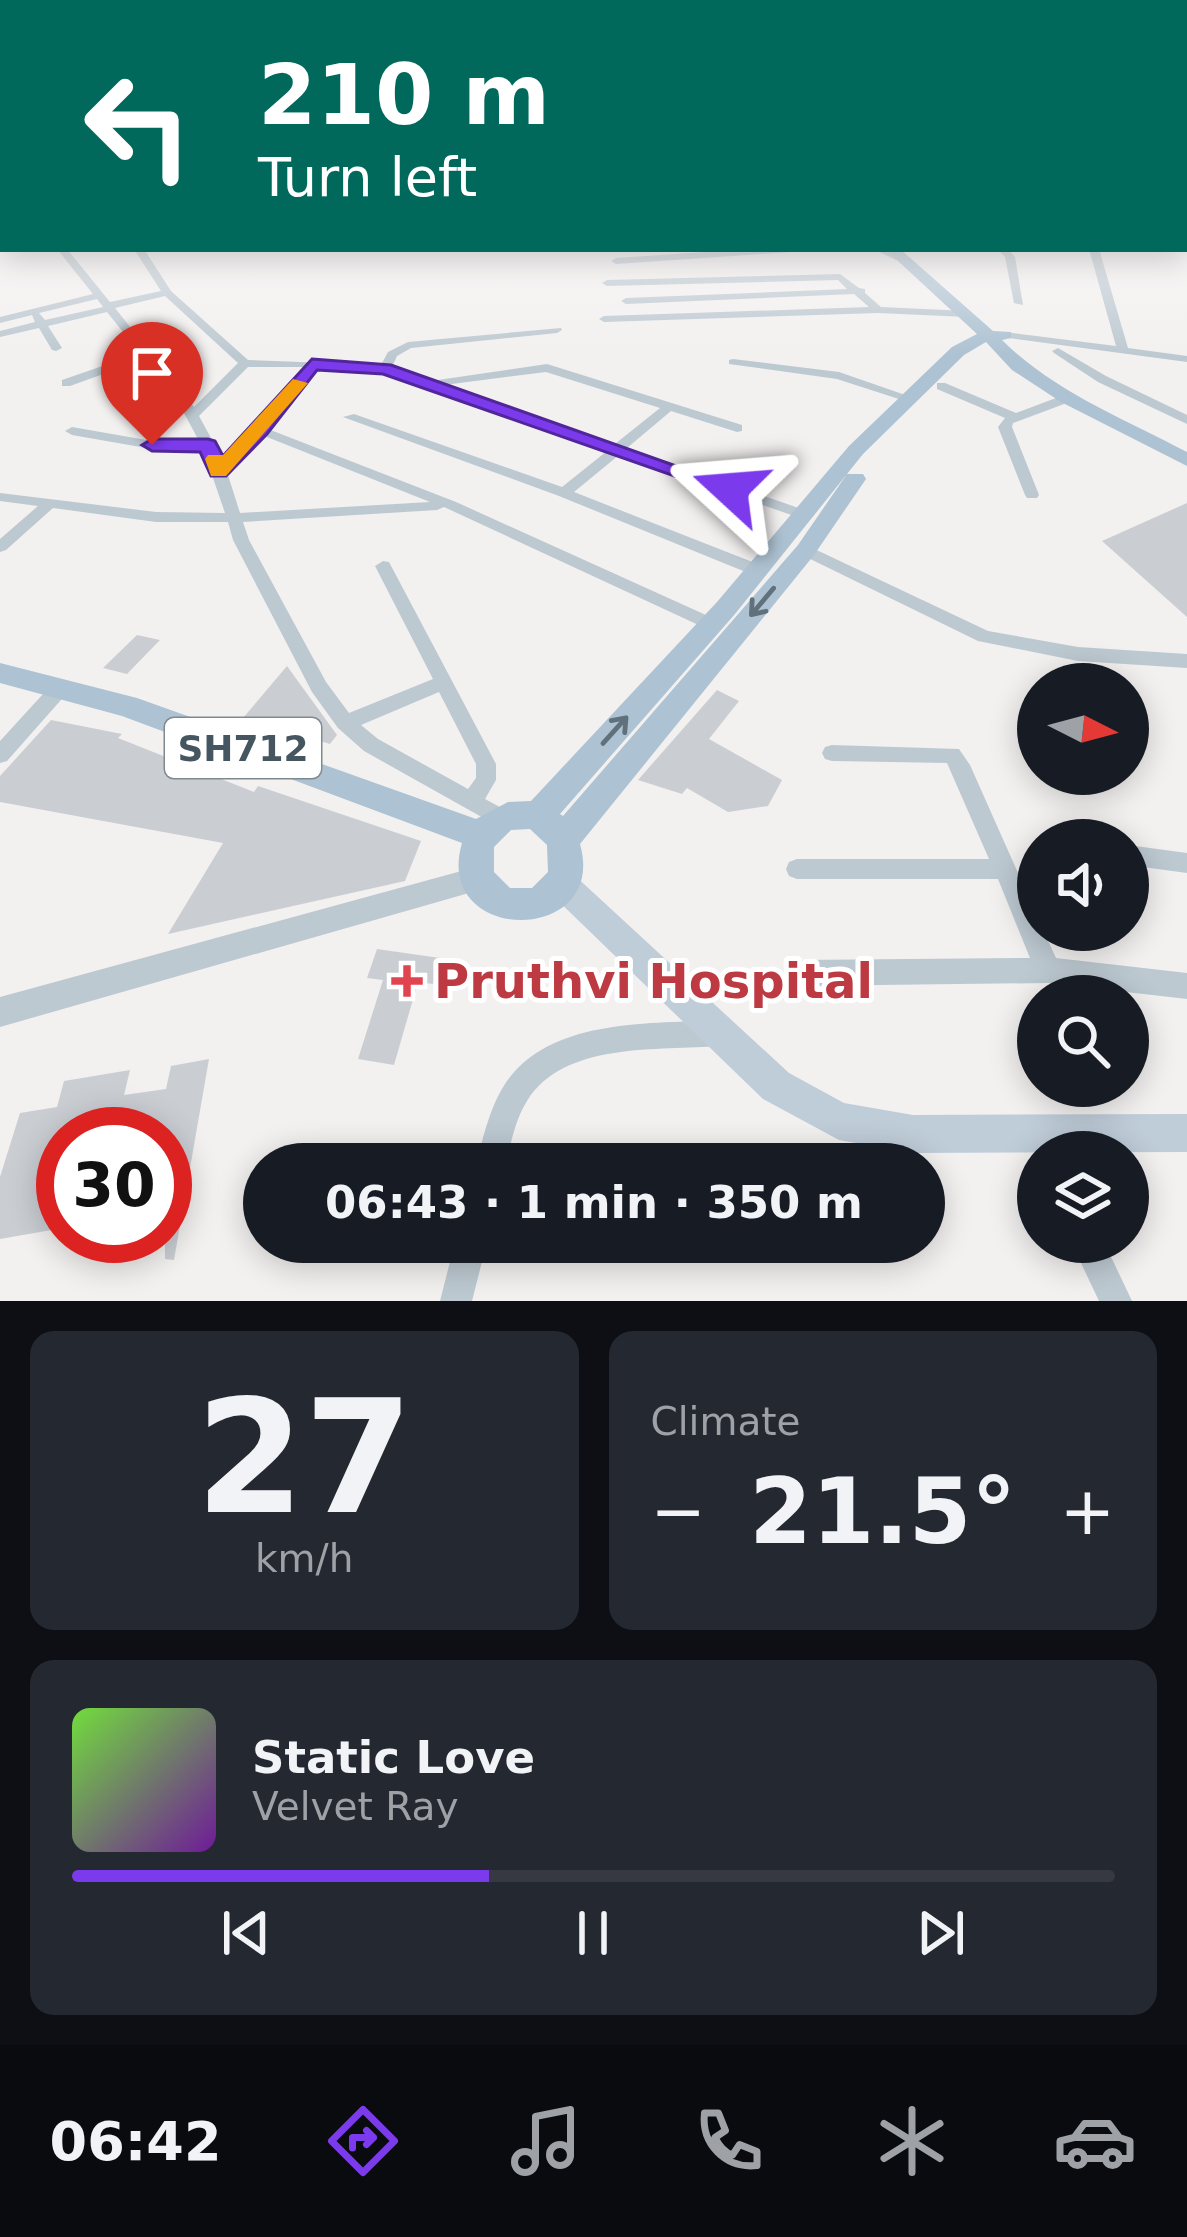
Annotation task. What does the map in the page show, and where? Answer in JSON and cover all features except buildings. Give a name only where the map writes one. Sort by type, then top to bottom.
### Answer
[{"type":"main road","points":[[900,252],[1068,398],[1187,460]]},
{"type":"main road","points":[[900,252],[1000,341],[1059,383],[1187,449]]},
{"type":"main road","points":[[522,828],[569,853],[561,883],[533,902],[499,901],[476,880],[475,849],[522,828],[806,550],[891,430],[971,358],[1000,341]]},
{"type":"main road","points":[[522,828],[758,571],[856,450],[958,351],[1000,341]]},
{"type":"main road","name":"SH712","points":[[0,673],[127,706],[522,828]]},
{"type":"main road","points":[[561,883],[776,1086],[839,1120],[913,1134],[1017,1141]]},
{"type":"main road","points":[[1149,1135],[1187,1132]]},
{"type":"street","points":[[64,252],[192,416],[219,472],[230,518],[319,687],[345,723],[371,745],[522,828]]},
{"type":"street","points":[[141,252],[167,293],[245,364],[385,369],[806,515]]},
{"type":"street","points":[[616,261],[747,252]]},
{"type":"street","points":[[1006,252],[1018,303]]},
{"type":"street","points":[[1095,252],[1123,351]]},
{"type":"street","points":[[607,283],[833,276],[846,278],[878,310]]},
{"type":"street","points":[[626,301],[861,292]]},
{"type":"street","points":[[0,320],[38,318],[167,293]]},
{"type":"street","points":[[604,319],[878,310],[967,314]]},
{"type":"street","points":[[0,334],[38,318]]},
{"type":"street","points":[[38,318],[56,348]]},
{"type":"street","points":[[385,369],[392,354],[408,345],[557,330]]},
{"type":"street","points":[[1000,341],[1123,351],[1187,363]]},
{"type":"street","points":[[1000,341],[1187,363]]},
{"type":"street","points":[[1058,351],[1102,379],[1187,420]]},
{"type":"street","points":[[67,383],[147,354]]},
{"type":"street","points":[[733,362],[839,376],[908,398]]},
{"type":"street","points":[[192,416],[245,364]]},
{"type":"street","points":[[219,472],[260,430],[312,364]]},
{"type":"street","points":[[430,383],[547,368],[737,428]]},
{"type":"street","points":[[941,386],[1016,418]]},
{"type":"street","points":[[1032,495],[1005,427],[1068,398]]},
{"type":"street","points":[[564,493],[670,406]]},
{"type":"street","points":[[350,417],[564,493],[758,571]]},
{"type":"street","points":[[260,430],[451,505],[711,624]]},
{"type":"street","points":[[72,431],[152,445],[208,446]]},
{"type":"street","points":[[0,497],[143,517],[230,518],[451,505]]},
{"type":"street","points":[[0,547],[49,504]]},
{"type":"street","points":[[806,550],[984,637],[1078,654],[1187,661]]},
{"type":"street","points":[[383,566],[486,764],[486,780],[471,802]]},
{"type":"street","points":[[345,723],[445,682]]},
{"type":"street","points":[[0,755],[61,687]]},
{"type":"street","points":[[832,753],[952,755],[1048,970]]},
{"type":"street","points":[[1149,857],[1187,862]]},
{"type":"street","points":[[797,869],[1005,869]]},
{"type":"street","points":[[0,1012],[476,880]]},
{"type":"street","points":[[799,973],[1048,970],[1187,986]]},
{"type":"street","points":[[499,1143],[520,1086],[544,1066],[591,1044],[720,1033]]},
{"type":"street","points":[[456,1301],[466,1263]]},
{"type":"street","points":[[1098,1263],[1117,1301]]},
{"type":"slow traffic","points":[[215,459],[219,472],[299,383]]},
{"type":"place","name":"Pruthvi Hospital","points":[[407,981]]},
{"type":"route","points":[[152,445],[208,446],[219,472],[260,430],[312,364],[385,369],[730,489]]}]
